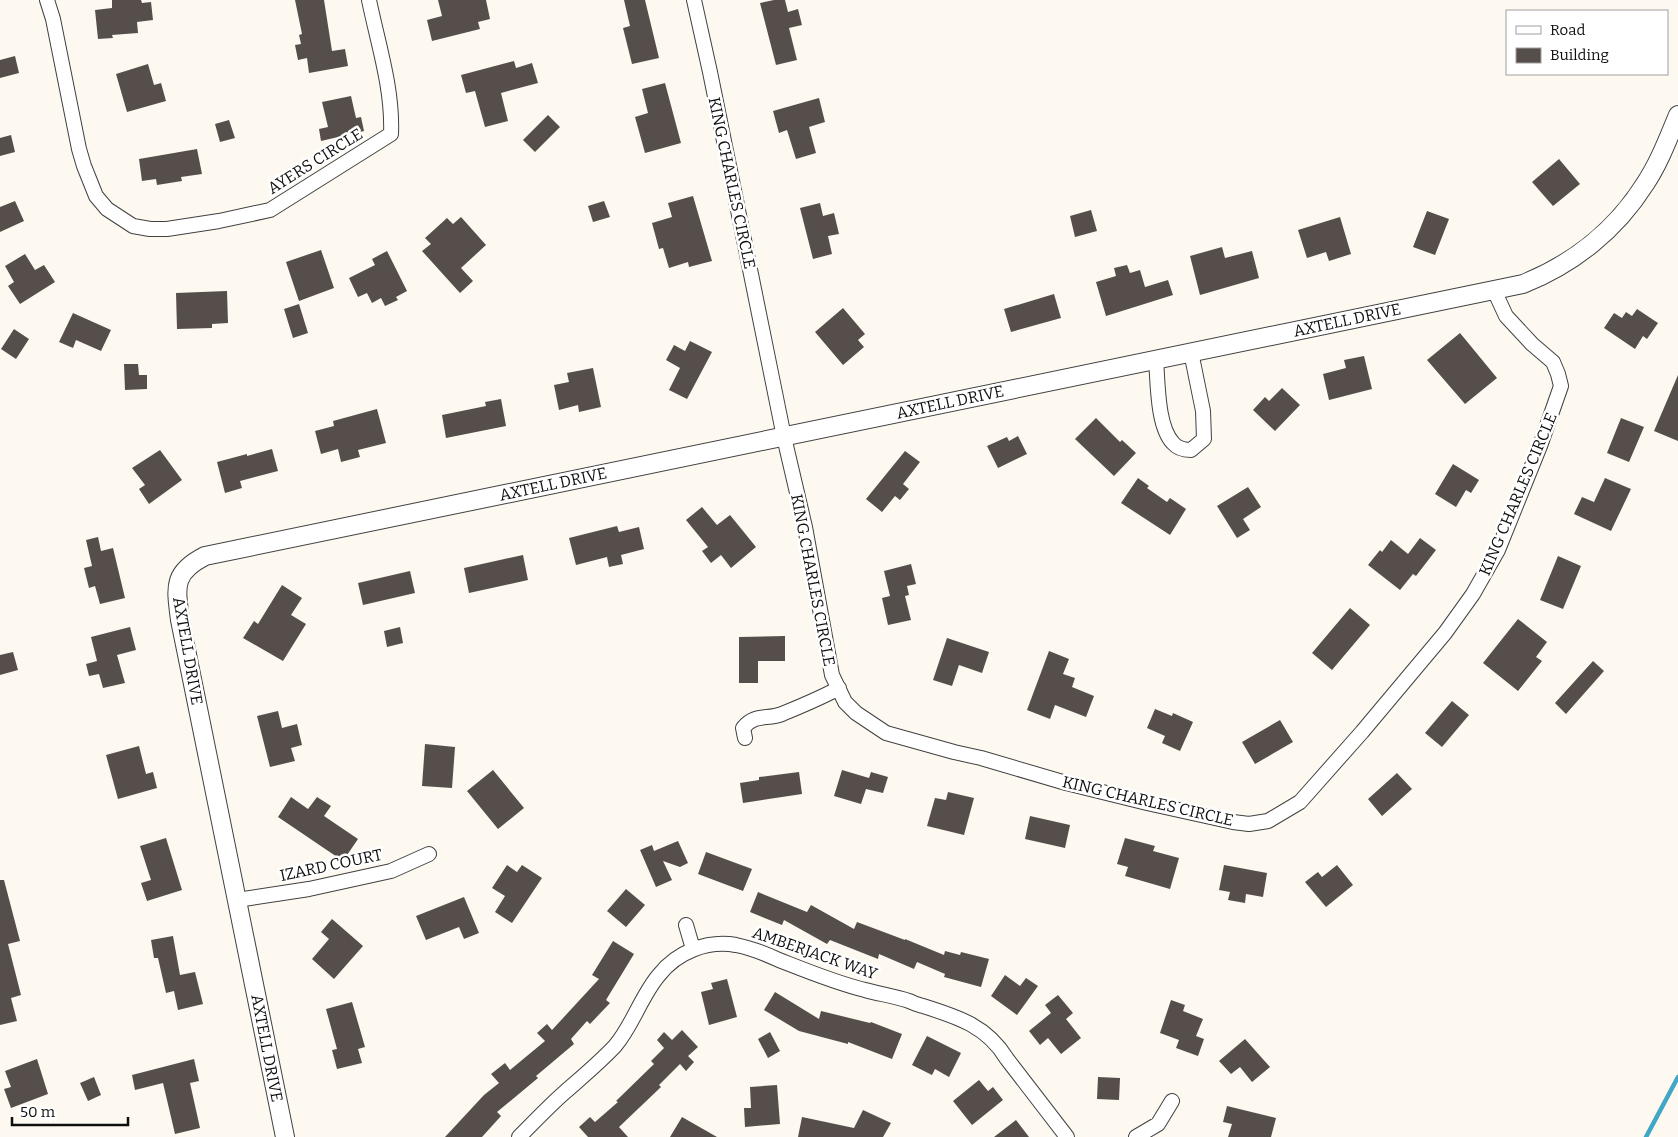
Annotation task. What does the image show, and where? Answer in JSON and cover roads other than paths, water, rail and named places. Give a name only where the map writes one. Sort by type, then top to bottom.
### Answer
[{"type":"street","name":"AYERS CIRCLE","points":[[47,0],[65,75],[67,94],[79,149],[96,196],[107,209],[133,226],[167,229],[219,221],[270,210],[391,134],[392,116],[389,97],[369,0]]},
{"type":"street","name":"KING CHARLES CIRCLE","points":[[694,0],[784,436],[805,527],[832,675],[845,702],[856,714],[886,732],[1066,783],[1233,822],[1249,824],[1268,820],[1300,802],[1445,633],[1473,594],[1498,550],[1540,446],[1561,386],[1558,374],[1553,362],[1532,344],[1506,316],[1494,290]]},
{"type":"street","points":[[1494,290],[1523,284],[1542,276],[1569,261],[1598,240],[1625,211],[1645,184],[1678,116]]},
{"type":"street","name":"AXTELL DRIVE","points":[[285,1137],[180,620],[177,592],[179,579],[183,571],[192,563],[205,556],[1494,290]]},
{"type":"street","points":[[1156,360],[1158,389],[1165,430],[1174,445],[1182,450],[1190,450],[1204,439],[1199,385],[1191,352]]},
{"type":"street","points":[[745,738],[743,728],[749,721],[779,715],[839,688]]},
{"type":"street","name":"IZARD COURT","points":[[237,900],[309,889],[391,871],[429,854]]},
{"type":"street","points":[[686,924],[694,949]]},
{"type":"street","name":"AMBERJACK WAY","points":[[519,1137],[615,1045],[626,1032],[658,976],[680,956],[707,945],[737,945],[767,954],[831,980],[908,1001],[960,1018],[982,1030],[1000,1048],[1067,1137]]},
{"type":"street","points":[[1136,1137],[1158,1124],[1172,1101]]},
{"type":"waterway","points":[[1646,1137],[1678,1077]]}]
